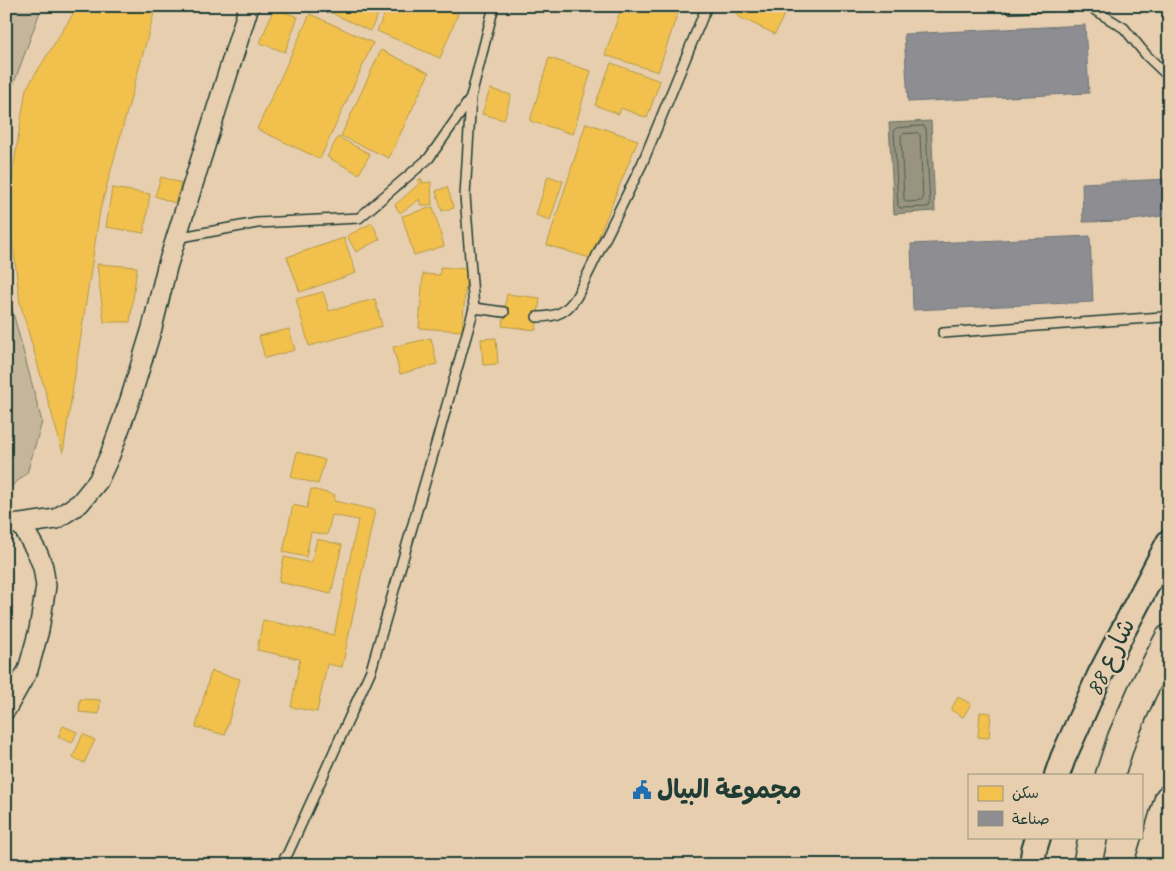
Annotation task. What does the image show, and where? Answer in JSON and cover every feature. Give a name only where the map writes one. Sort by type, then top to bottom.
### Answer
[{"type":"highway","points":[[1110,774],[1122,738],[1142,692],[1169,639]]},
{"type":"highway","points":[[1150,865],[1169,799]]},
{"type":"highway","points":[[1087,865],[1093,838]]},
{"type":"street","points":[[14,524],[56,519],[80,503],[98,481],[110,455],[130,400],[152,328],[167,267],[249,6]]},
{"type":"street","points":[[6,709],[28,670],[39,630],[46,586],[43,567],[38,554],[14,524]]},
{"type":"street","name":"شارع 88","points":[[1058,774],[1063,758],[1100,675],[1169,542]]},
{"type":"street","points":[[1032,865],[1038,838]]},
{"type":"lane","points":[[280,865],[288,854],[371,670],[474,308],[466,196],[471,97],[494,6]]},
{"type":"lane","points":[[538,317],[549,317],[561,313],[571,306],[577,296],[642,164],[707,6]]},
{"type":"lane","points":[[1010,8],[1055,6]]},
{"type":"lane","points":[[1088,6],[1124,28],[1147,56],[1169,77]]},
{"type":"lane","points":[[176,238],[257,224],[359,218],[429,158],[471,97]]},
{"type":"lane","points":[[474,308],[504,312]]},
{"type":"lane","points":[[943,333],[1162,317],[1169,314]]},
{"type":"shaded area","points":[[6,6],[42,6],[6,105]]},
{"type":"shaded area","points":[[6,286],[42,422],[27,473],[6,491]]},
{"type":"water","points":[[931,121],[935,211],[894,214],[889,123]]},
{"type":"building: سكن","points":[[78,6],[156,6],[100,210],[63,453],[20,303],[8,202],[26,89]]},
{"type":"building: سكن","points":[[317,6],[382,6],[370,31]]},
{"type":"building: سكن","points":[[388,6],[440,6],[458,14],[440,58],[377,31]]},
{"type":"building: سكن","points":[[622,6],[680,6],[658,72],[605,55]]},
{"type":"building: سكن","points":[[741,6],[788,6],[775,34],[737,16]]},
{"type":"building: سكن","points":[[274,8],[298,17],[285,52],[260,43]]},
{"type":"building: سكن","points":[[310,14],[373,43],[320,159],[257,129]]},
{"type":"building: سكن","points":[[381,50],[429,73],[389,158],[341,136]]},
{"type":"building: سكن","points":[[549,58],[591,71],[573,134],[530,121]]},
{"type":"building: سكن","points":[[611,63],[660,81],[647,118],[621,108],[619,114],[595,105]]},
{"type":"building: سكن","points":[[490,89],[511,95],[504,120],[482,114]]},
{"type":"building: سكن","points":[[586,123],[638,140],[590,258],[547,245]]},
{"type":"building: سكن","points":[[338,137],[370,154],[359,174],[327,157]]},
{"type":"building: سكن","points":[[548,176],[563,181],[550,220],[536,215]]},
{"type":"building: سكن","points":[[161,177],[181,183],[175,203],[155,196]]},
{"type":"building: سكن","points":[[419,179],[422,179],[422,183],[431,182],[432,205],[420,205],[420,199],[400,213],[395,205],[419,184]]},
{"type":"building: سكن","points":[[447,187],[454,208],[442,211],[436,191]]},
{"type":"building: سكن","points":[[112,188],[150,194],[144,233],[106,227]]},
{"type":"building: سكن","points":[[433,207],[444,246],[414,255],[402,216]]},
{"type":"building: سكن","points":[[372,223],[380,239],[356,252],[347,236]]},
{"type":"building: سكن","points":[[344,238],[356,273],[300,292],[287,257]]},
{"type":"building: سكن","points":[[97,264],[137,267],[130,322],[104,322]]},
{"type":"building: سكن","points":[[440,267],[467,269],[462,331],[419,328],[423,274],[440,275]]},
{"type":"building: سكن","points":[[323,292],[329,311],[375,299],[382,326],[309,346],[296,299]]},
{"type":"building: سكن","points":[[507,294],[540,298],[536,330],[502,326]]},
{"type":"building: سكن","points":[[289,329],[295,350],[265,358],[259,336]]},
{"type":"building: سكن","points":[[431,338],[437,364],[400,374],[393,347]]},
{"type":"building: سكن","points":[[496,338],[498,364],[483,365],[481,339]]},
{"type":"building: سكن","points":[[297,452],[325,460],[318,484],[291,477]]},
{"type":"building: سكن","points":[[311,489],[335,495],[334,501],[375,510],[342,667],[327,664],[317,712],[291,707],[300,659],[257,650],[263,620],[334,635],[358,520],[332,515],[327,535],[311,532],[306,557],[283,552],[293,505],[307,508]]},
{"type":"building: سكن","points":[[317,539],[342,545],[331,594],[279,582],[284,557],[311,563]]},
{"type":"building: سكن","points":[[211,671],[240,679],[225,735],[196,727]]},
{"type":"building: سكن","points":[[958,697],[971,704],[963,717],[951,710]]},
{"type":"building: سكن","points":[[80,699],[100,700],[99,714],[79,712]]},
{"type":"building: سكن","points":[[980,712],[991,713],[989,738],[978,737]]},
{"type":"building: سكن","points":[[63,726],[77,732],[72,743],[58,737]]},
{"type":"building: سكن","points":[[83,734],[95,740],[84,763],[73,757]]},
{"type":"building: صناعة","points":[[1085,25],[1089,93],[908,102],[904,34]]},
{"type":"building: صناعة","points":[[1169,179],[1169,215],[1126,221],[1083,222],[1082,183]]},
{"type":"building: صناعة","points":[[1090,236],[1093,302],[913,310],[911,244]]},
{"type":"place","name":"مجموعة البيال","points":[[642,790]]}]
